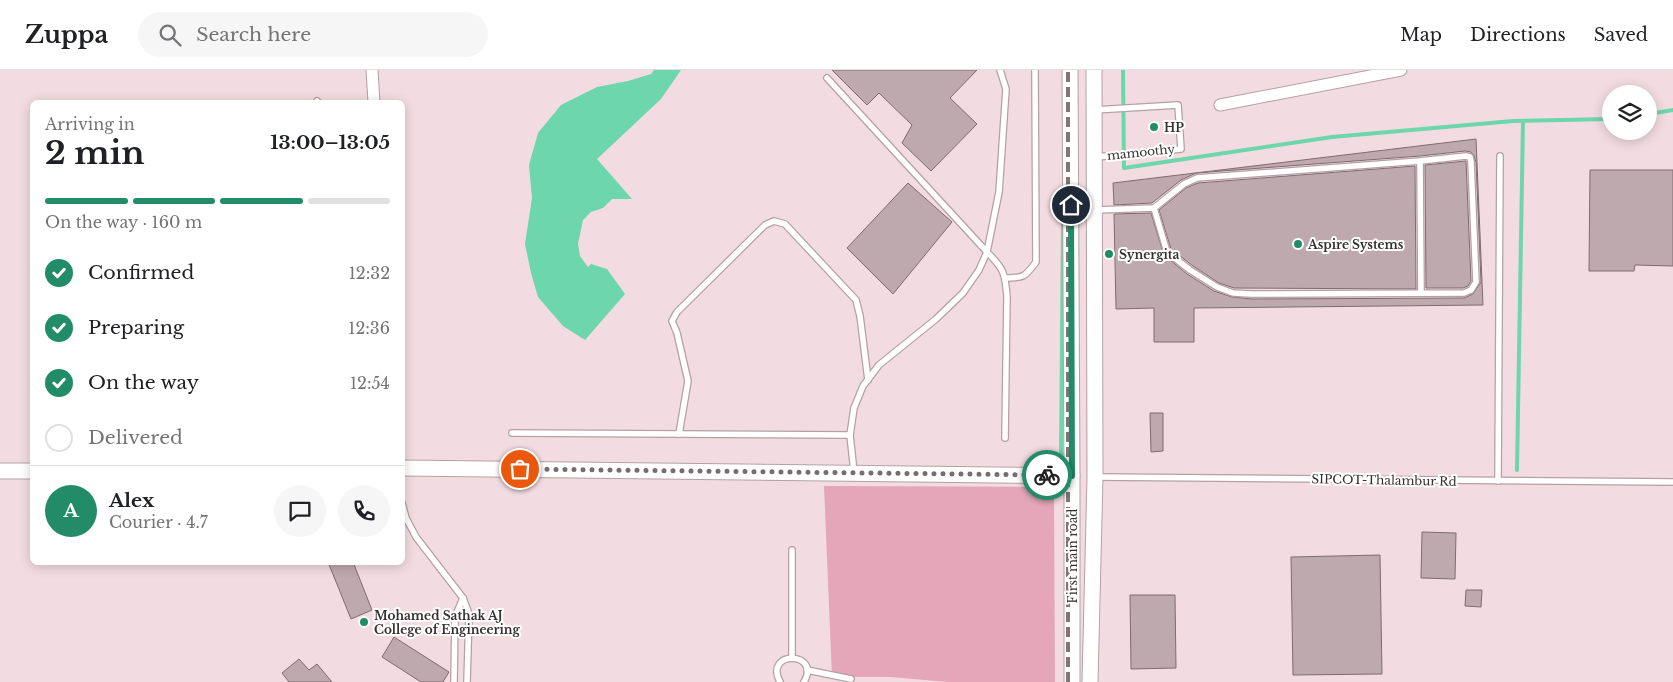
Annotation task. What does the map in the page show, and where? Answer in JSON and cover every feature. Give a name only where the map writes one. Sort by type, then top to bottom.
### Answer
[{"type":"street","points":[[372,70],[374,100]]},
{"type":"street","name":"First main road","points":[[1070,70],[1072,682]]},
{"type":"street","points":[[1090,682],[1094,477],[1094,70]]},
{"type":"street","points":[[1220,105],[1402,70]]},
{"type":"street","points":[[405,468],[1072,476]]},
{"type":"street","points":[[0,471],[30,471]]},
{"type":"lane","points":[[854,472],[850,435],[854,408],[864,386],[879,365],[936,319],[963,292],[979,270],[987,252],[999,192],[1006,89],[1000,70]]},
{"type":"lane","points":[[1006,278],[1020,278],[1028,273],[1036,262],[1034,70]]},
{"type":"lane","points":[[828,78],[1000,264],[1006,278],[1008,296],[1005,438]]},
{"type":"lane","name":"mamoothy","points":[[1094,110],[1178,105],[1181,149],[1094,157]]},
{"type":"lane","points":[[1094,210],[1154,208],[1184,184],[1197,178],[1420,162],[1466,156],[1470,157],[1476,282],[1471,290],[1464,293],[1233,293],[1217,287],[1166,252],[1154,208]]},
{"type":"lane","points":[[1498,481],[1500,156]]},
{"type":"lane","points":[[1420,162],[1421,293]]},
{"type":"lane","points":[[679,434],[688,381],[677,333],[672,321],[677,312],[765,225],[774,221],[785,224],[856,300],[860,316],[868,380]]},
{"type":"lane","points":[[512,433],[850,435]]},
{"type":"lane","name":"SIPCOT-Thalambur Rd","points":[[1094,477],[1673,482]]},
{"type":"lane","points":[[405,514],[413,533],[464,598],[469,614],[467,682]]},
{"type":"lane","points":[[792,550],[792,658]]},
{"type":"lane","points":[[454,682],[456,617],[464,598]]},
{"type":"lane","points":[[780,682],[777,672],[779,664],[785,659],[792,658],[803,662],[807,670],[804,682]]},
{"type":"lane","points":[[807,670],[851,679]]},
{"type":"shaded area","points":[[654,70],[681,70],[661,99],[597,159],[632,199],[612,199],[603,208],[591,212],[583,220],[578,244],[580,256],[588,267],[591,264],[607,269],[625,294],[585,340],[563,326],[538,297],[525,244],[532,198],[529,165],[538,133],[561,105],[597,87],[628,81],[651,74]]},
{"type":"shaded area","points":[[824,486],[1054,487],[1055,682],[948,682],[890,677],[832,677]]},
{"type":"building","points":[[832,70],[977,70],[950,98],[977,124],[931,171],[902,143],[912,125],[879,93],[867,105]]},
{"type":"building","points":[[1476,139],[1483,305],[1194,308],[1194,342],[1154,342],[1154,308],[1116,309],[1114,214],[1151,213],[1164,255],[1187,274],[1214,291],[1232,297],[1252,299],[1464,298],[1473,294],[1481,282],[1476,162],[1471,152],[1196,173],[1181,180],[1152,203],[1114,205],[1113,183]]},
{"type":"building","points":[[1466,161],[1471,281],[1468,286],[1463,288],[1426,288],[1425,165]]},
{"type":"building","points":[[1415,166],[1416,289],[1234,288],[1219,283],[1171,249],[1159,210],[1186,188],[1198,183]]},
{"type":"building","points":[[1590,170],[1673,170],[1673,266],[1635,265],[1634,271],[1589,271]]},
{"type":"building","points":[[908,183],[952,222],[893,294],[847,248]]},
{"type":"building","points":[[1150,413],[1163,413],[1163,451],[1151,452]]},
{"type":"building","points":[[1422,532],[1456,533],[1455,579],[1421,578]]},
{"type":"building","points":[[1380,555],[1382,674],[1293,675],[1291,557]]},
{"type":"building","points":[[329,565],[354,565],[372,610],[351,619]]},
{"type":"building","points":[[1466,590],[1482,590],[1481,607],[1465,606]]},
{"type":"building","points":[[1130,595],[1175,595],[1176,668],[1131,669]]},
{"type":"building","points":[[394,637],[449,672],[443,682],[421,682],[382,657]]},
{"type":"building","points":[[299,659],[309,670],[317,664],[332,682],[289,682],[282,673]]},
{"type":"waterway","points":[[1123,70],[1124,168],[1332,137],[1513,121],[1602,119]]},
{"type":"waterway","points":[[1657,113],[1673,110]]},
{"type":"waterway","points":[[1517,470],[1523,121]]},
{"type":"waterway","points":[[1061,458],[1063,223]]},
{"type":"railway","points":[[1068,70],[1068,682]]},
{"type":"way so far","points":[[520,469],[1047,475]]},
{"type":"place","name":"HP","points":[[1154,127]]},
{"type":"place","name":"Aspire Systems","points":[[1298,244]]},
{"type":"place","name":"Synergita","points":[[1109,254]]},
{"type":"place","name":"Mohamed Sathak AJ College of Engineering","points":[[364,622]]},
{"type":"route","points":[[1047,475],[1072,476],[1071,205]]}]
